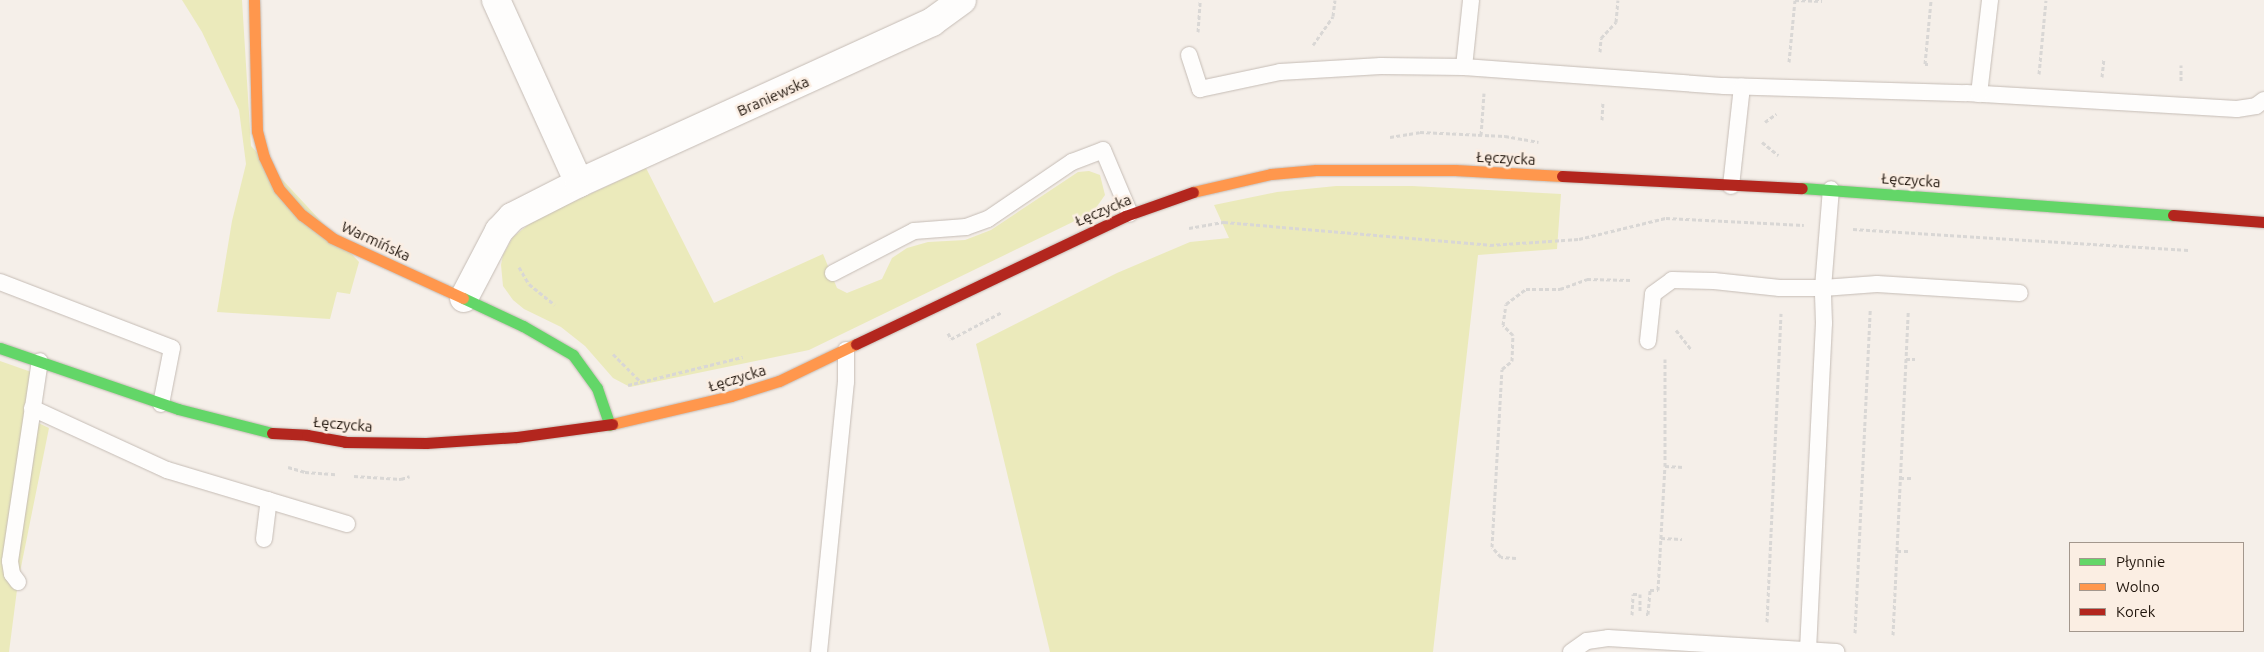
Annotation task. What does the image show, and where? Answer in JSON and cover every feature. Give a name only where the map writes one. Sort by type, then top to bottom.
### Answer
[{"type":"main road","name":"Warmińska","points":[[254,0],[257,131],[264,157],[279,189],[302,215],[332,238],[464,298],[552,341],[573,355],[597,388],[610,425]]},
{"type":"main road","name":"Łęczycka","points":[[0,348],[161,404],[269,433],[345,442],[426,443],[517,437],[610,425],[731,396],[779,381],[1080,236],[1130,214],[1224,183],[1272,174],[1316,170],[1455,170],[1731,186],[1831,189],[2264,222]]},
{"type":"street","points":[[496,0],[579,183]]},
{"type":"street","name":"Braniewska","points":[[464,298],[499,231],[512,217],[579,183],[932,22],[962,0]]},
{"type":"lane","points":[[1464,67],[1470,0]]},
{"type":"lane","points":[[1978,94],[1990,0]]},
{"type":"lane","points":[[1189,55],[1200,89],[1267,74],[1324,68],[1381,66],[1464,67],[1742,87],[1978,94],[2236,109],[2256,106],[2264,100]]},
{"type":"lane","points":[[1731,186],[1742,87]]},
{"type":"lane","points":[[832,273],[914,231],[966,227],[988,219],[1072,162],[1103,150],[1130,214]]},
{"type":"lane","points":[[1808,650],[1822,371],[1823,288],[1831,189]]},
{"type":"lane","points":[[1648,341],[1653,294],[1672,280],[1823,288],[1877,284],[2020,293]]},
{"type":"lane","points":[[0,282],[172,348],[161,404]]},
{"type":"lane","points":[[819,652],[846,382],[846,350]]},
{"type":"lane","points":[[18,582],[12,574],[10,562],[40,361]]},
{"type":"lane","points":[[32,408],[167,470],[347,524]]},
{"type":"lane","points":[[264,538],[269,500]]},
{"type":"lane","points":[[1571,652],[1587,640],[1608,638],[1837,652]]},
{"type":"path","points":[[1309,51],[1333,16],[1335,0]]},
{"type":"path","points":[[1795,0],[1822,1]]},
{"type":"path","points":[[2101,83],[2104,58]]},
{"type":"path","points":[[1854,229],[2192,250]]},
{"type":"path","points":[[1516,558],[1501,557],[1492,547],[1502,369],[1512,361],[1513,335],[1503,325],[1506,304],[1526,289],[1560,289],[1586,279],[1638,280]]},
{"type":"path","points":[[1855,637],[1870,304]]},
{"type":"path","points":[[1767,627],[1781,310]]},
{"type":"path","points":[[1893,635],[1908,310]]},
{"type":"path","points":[[1670,322],[1691,349]]},
{"type":"path","points":[[1632,617],[1633,594],[1640,594],[1639,613],[1648,614],[1650,590],[1658,590],[1665,466],[1665,354]]},
{"type":"path","points":[[1906,359],[1915,359]]},
{"type":"path","points":[[1665,466],[1684,467]]},
{"type":"path","points":[[1900,478],[1912,478]]},
{"type":"path","points":[[1661,538],[1682,539]]},
{"type":"path","points":[[1896,551],[1908,551]]},
{"type":"green space","points":[[182,0],[242,0],[251,146],[359,262],[350,294],[337,292],[330,319],[217,312],[232,221],[246,164],[239,110],[202,32]]},
{"type":"green space","points":[[646,168],[714,303],[823,254],[837,288],[847,293],[882,279],[892,258],[907,248],[928,242],[965,240],[991,230],[1078,172],[1089,171],[1100,175],[1105,195],[1093,212],[809,350],[630,387],[613,378],[585,346],[561,327],[524,309],[513,300],[503,286],[501,265],[503,255],[513,237],[534,220]]},
{"type":"green space","points":[[1336,186],[1412,186],[1561,194],[1557,249],[1478,255],[1433,652],[1050,652],[976,344],[1117,273],[1190,242],[1229,238],[1214,205],[1277,192]]},
{"type":"green space","points":[[0,361],[37,374],[30,419],[49,428],[18,582],[9,652],[0,652]]},
{"type":"traffic: fast","points":[[1802,188],[2173,215]]},
{"type":"traffic: fast","points":[[463,298],[523,326],[573,355],[597,388],[610,425]]},
{"type":"traffic: fast","points":[[0,348],[178,409],[272,433]]},
{"type":"traffic: slow","points":[[254,0],[257,131],[264,157],[279,189],[302,215],[332,238],[463,298]]},
{"type":"traffic: slow","points":[[1193,192],[1271,174],[1316,170],[1455,170],[1562,176]]},
{"type":"traffic: slow","points":[[612,424],[731,396],[779,381],[856,344]]},
{"type":"traffic: jam","points":[[1562,176],[1802,188]]},
{"type":"traffic: jam","points":[[856,344],[1125,216],[1193,192]]},
{"type":"traffic: jam","points":[[2173,215],[2264,222]]},
{"type":"traffic: jam","points":[[272,433],[307,435],[345,442],[426,443],[517,437],[612,424]]}]
